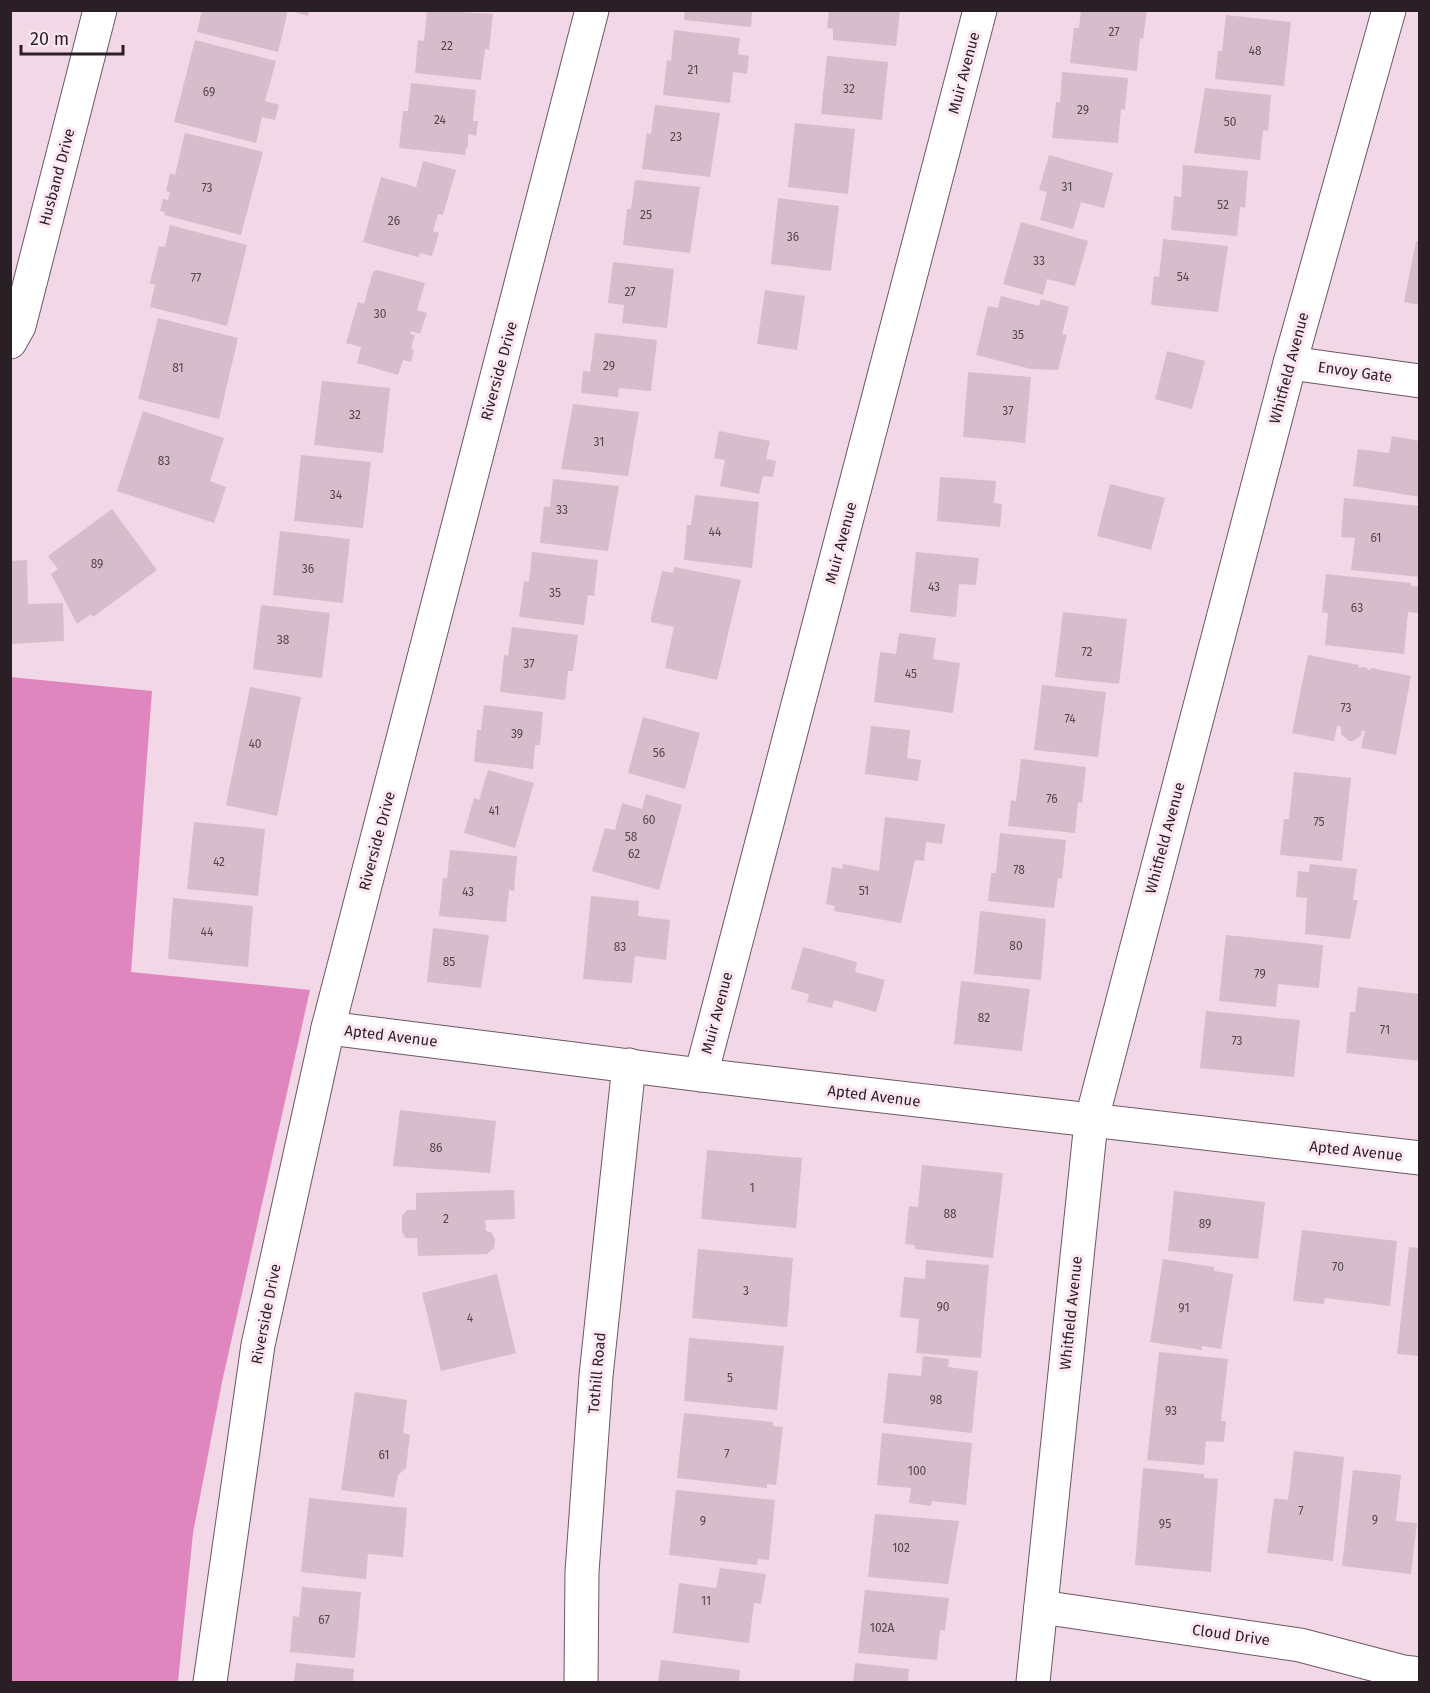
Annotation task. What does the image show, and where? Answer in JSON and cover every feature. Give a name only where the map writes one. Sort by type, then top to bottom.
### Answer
[{"type":"street","name":"Husband Drive","points":[[10,342],[19,326],[100,10]]},
{"type":"street","name":"Riverside Drive","points":[[210,1683],[258,1345],[328,1028],[592,10]]},
{"type":"street","name":"Muir Avenue","points":[[701,1075],[980,10]]},
{"type":"street","name":"Whitfield Avenue","points":[[1033,1683],[1091,1122],[1290,363],[1389,10]]},
{"type":"street","name":"Envoy Gate","points":[[1290,363],[1419,381]]},
{"type":"street","name":"Apted Avenue","points":[[328,1028],[1091,1122],[1419,1158]]},
{"type":"street","name":"Tothill Road","points":[[581,1683],[582,1572],[596,1376],[629,1065]]},
{"type":"street","name":"Cloud Drive","points":[[1041,1607],[1300,1644],[1403,1672],[1419,1674]]},
{"type":"shaded area","points":[[10,677],[152,691],[131,972],[310,990],[222,1382],[193,1533],[178,1682],[11,1682]]},
{"type":"building","points":[[202,10],[288,10],[278,52],[197,32]]},
{"type":"building","points":[[288,10],[309,10],[308,16]]},
{"type":"building","points":[[427,10],[493,14],[489,50],[485,49],[481,80],[415,73],[418,40],[424,41]]},
{"type":"building","points":[[685,10],[752,10],[751,27],[684,20]]},
{"type":"building","points":[[829,10],[900,10],[896,46],[833,40],[833,29],[827,28]]},
{"type":"building","points":[[1081,10],[1147,10],[1143,39],[1140,38],[1137,71],[1070,63],[1074,28],[1079,28]]},
{"type":"building","points":[[1226,15],[1291,22],[1284,86],[1215,79],[1218,51],[1222,51]]},
{"type":"building","points":[[674,30],[740,38],[738,54],[749,56],[747,74],[733,72],[730,103],[663,95],[667,60],[671,61]]},
{"type":"building","points":[[195,40],[276,61],[265,101],[279,105],[275,120],[262,117],[256,143],[174,122]]},
{"type":"building","points":[[827,56],[888,62],[882,120],[821,114]]},
{"type":"building","points":[[1062,72],[1128,78],[1125,110],[1121,109],[1118,143],[1052,138],[1056,102],[1060,102]]},
{"type":"building","points":[[411,83],[476,90],[473,121],[478,121],[476,136],[468,134],[468,147],[465,155],[399,148],[403,111],[408,111]]},
{"type":"building","points":[[1205,88],[1271,95],[1268,131],[1263,130],[1260,160],[1194,153]]},
{"type":"building","points":[[655,105],[720,113],[710,177],[642,169],[647,133],[651,134]]},
{"type":"building","points":[[795,123],[855,129],[848,194],[788,187]]},
{"type":"building","points":[[185,133],[263,152],[241,235],[164,215],[165,212],[160,211],[163,199],[168,200],[170,192],[166,191],[170,173],[175,175]]},
{"type":"building","points":[[1049,155],[1113,173],[1104,208],[1081,202],[1073,229],[1040,220],[1047,192],[1039,190]]},
{"type":"building","points":[[423,161],[456,170],[443,215],[438,214],[433,231],[439,233],[432,256],[420,253],[418,257],[363,242],[381,177],[416,187]]},
{"type":"building","points":[[1183,165],[1248,171],[1245,208],[1240,207],[1237,236],[1171,230],[1174,196],[1181,197]]},
{"type":"building","points":[[635,180],[700,187],[690,253],[623,245],[627,209],[631,209]]},
{"type":"building","points":[[778,198],[839,206],[831,271],[771,264]]},
{"type":"building","points":[[1021,222],[1088,241],[1075,286],[1047,279],[1043,295],[1003,284]]},
{"type":"building","points":[[170,225],[247,245],[227,326],[150,307],[155,285],[150,283],[159,246],[165,247]]},
{"type":"building","points":[[1163,239],[1228,246],[1218,312],[1151,305],[1154,276],[1159,277]]},
{"type":"building","points":[[1416,241],[1420,242],[1420,305],[1404,302]]},
{"type":"building","points":[[613,262],[674,269],[667,328],[622,323],[624,305],[608,303]]},
{"type":"building","points":[[377,270],[425,283],[417,310],[427,313],[420,334],[411,331],[410,334],[415,335],[411,349],[414,350],[411,362],[403,360],[398,375],[357,363],[361,347],[346,343],[358,302],[364,304],[373,272]]},
{"type":"building","points":[[765,290],[805,296],[797,350],[757,344]]},
{"type":"building","points":[[1001,296],[1039,306],[1041,299],[1069,307],[1062,334],[1067,335],[1058,370],[1031,369],[976,355],[988,306],[998,308]]},
{"type":"building","points":[[158,318],[238,338],[219,419],[138,399]]},
{"type":"building","points":[[595,333],[657,340],[651,391],[619,388],[618,397],[581,393],[583,371],[590,372]]},
{"type":"building","points":[[1167,351],[1205,361],[1192,409],[1155,399]]},
{"type":"building","points":[[968,372],[1031,377],[1025,443],[963,437]]},
{"type":"building","points":[[322,381],[390,388],[383,453],[314,445]]},
{"type":"building","points":[[573,404],[639,412],[628,476],[561,469]]},
{"type":"building","points":[[143,411],[224,438],[210,481],[226,487],[214,523],[117,491]]},
{"type":"building","points":[[719,431],[770,441],[766,459],[776,461],[773,477],[763,476],[759,494],[720,486],[725,460],[714,458]]},
{"type":"building","points":[[1392,436],[1420,441],[1420,497],[1353,486],[1358,449],[1389,453]]},
{"type":"building","points":[[301,455],[371,462],[363,528],[294,521]]},
{"type":"building","points":[[940,477],[996,481],[994,503],[1002,504],[1000,527],[937,521]]},
{"type":"building","points":[[553,479],[619,486],[608,551],[540,543],[544,506],[550,507]]},
{"type":"building","points":[[1110,484],[1165,498],[1151,550],[1097,536]]},
{"type":"building","points":[[695,495],[759,502],[752,568],[684,560],[687,525],[691,525]]},
{"type":"building","points":[[1344,498],[1420,506],[1420,577],[1351,570],[1355,538],[1341,537]]},
{"type":"building","points":[[112,509],[157,570],[93,617],[91,614],[77,624],[51,574],[58,569],[48,556]]},
{"type":"building","points":[[280,531],[350,539],[343,603],[273,595]]},
{"type":"building","points":[[532,552],[598,560],[594,596],[588,595],[584,625],[519,617],[524,581],[529,582]]},
{"type":"building","points":[[916,552],[979,558],[976,585],[959,584],[956,617],[910,612]]},
{"type":"building","points":[[27,560],[28,604],[63,603],[64,641],[10,644],[10,561]]},
{"type":"building","points":[[674,567],[741,580],[717,680],[665,668],[674,627],[651,622],[651,618],[662,571],[673,573]]},
{"type":"building","points":[[1326,574],[1411,583],[1411,586],[1420,587],[1420,613],[1408,612],[1404,654],[1325,645],[1328,613],[1322,612]]},
{"type":"building","points":[[261,605],[330,613],[322,678],[253,669]]},
{"type":"building","points":[[1063,612],[1127,619],[1119,684],[1055,677]]},
{"type":"building","points":[[512,627],[578,635],[573,671],[568,671],[565,700],[500,692],[504,655],[508,656]]},
{"type":"building","points":[[899,633],[936,638],[933,659],[960,663],[953,713],[874,702],[880,652],[896,654]]},
{"type":"building","points":[[1308,655],[1359,665],[1358,668],[1365,667],[1370,671],[1371,668],[1411,676],[1396,755],[1361,748],[1365,731],[1362,731],[1361,736],[1353,741],[1349,741],[1341,734],[1341,727],[1337,726],[1334,741],[1292,733]]},
{"type":"building","points":[[1042,685],[1106,692],[1098,757],[1034,750]]},
{"type":"building","points":[[250,687],[301,697],[277,816],[226,805]]},
{"type":"building","points":[[484,705],[543,712],[540,745],[535,745],[533,769],[474,762],[477,730],[481,730]]},
{"type":"building","points":[[643,717],[700,733],[685,789],[628,773]]},
{"type":"building","points":[[871,726],[910,730],[907,758],[921,760],[918,781],[865,774]]},
{"type":"building","points":[[1021,759],[1086,767],[1082,803],[1078,802],[1075,833],[1008,826],[1011,800],[1016,801]]},
{"type":"building","points":[[488,770],[534,783],[515,848],[464,833],[474,798],[479,800]]},
{"type":"building","points":[[1294,772],[1351,778],[1342,861],[1280,855],[1284,819],[1289,819]]},
{"type":"building","points":[[646,794],[682,805],[659,890],[592,871],[605,828],[615,830],[622,803],[642,809]]},
{"type":"building","points":[[885,817],[945,824],[942,844],[926,842],[924,861],[915,860],[901,923],[834,911],[835,906],[826,904],[832,867],[842,869],[843,864],[879,871]]},
{"type":"building","points":[[194,822],[265,829],[258,896],[187,889]]},
{"type":"building","points":[[1000,833],[1066,840],[1062,879],[1058,878],[1054,908],[988,901],[991,873],[996,873]]},
{"type":"building","points":[[450,850],[517,856],[514,891],[509,890],[506,922],[439,916],[443,878],[447,878]]},
{"type":"building","points":[[1310,864],[1357,869],[1353,900],[1358,900],[1350,939],[1305,934],[1307,898],[1296,897],[1298,871],[1309,872]]},
{"type":"building","points":[[591,896],[639,901],[638,916],[670,920],[666,960],[635,956],[632,983],[583,979]]},
{"type":"building","points":[[173,898],[253,906],[248,967],[168,959]]},
{"type":"building","points":[[980,911],[1046,919],[1041,980],[974,974]]},
{"type":"building","points":[[433,928],[489,935],[481,988],[427,982]]},
{"type":"building","points":[[1226,935],[1323,945],[1319,988],[1278,984],[1276,1007],[1219,1001]]},
{"type":"building","points":[[803,947],[857,962],[855,972],[885,980],[876,1012],[834,1000],[832,1008],[807,1002],[809,994],[791,989]]},
{"type":"building","points":[[961,981],[1030,989],[1022,1051],[954,1044]]},
{"type":"building","points":[[1358,987],[1420,994],[1420,1061],[1346,1053],[1350,1012],[1355,1012]]},
{"type":"building","points":[[1206,1011],[1300,1020],[1294,1077],[1200,1068]]},
{"type":"building","points":[[400,1110],[496,1121],[490,1173],[393,1166]]},
{"type":"building","points":[[707,1150],[802,1158],[796,1228],[701,1219]]},
{"type":"building","points":[[922,1165],[1003,1173],[993,1258],[915,1249],[915,1245],[905,1244],[909,1206],[918,1207]]},
{"type":"building","points":[[514,1190],[515,1219],[485,1220],[486,1231],[491,1232],[495,1239],[494,1248],[487,1254],[418,1256],[417,1238],[406,1238],[402,1232],[402,1216],[407,1210],[416,1210],[416,1193]]},
{"type":"building","points":[[1174,1191],[1265,1202],[1258,1259],[1168,1251]]},
{"type":"building","points":[[1302,1230],[1397,1241],[1390,1306],[1325,1298],[1324,1304],[1293,1301]]},
{"type":"building","points":[[1409,1247],[1420,1248],[1420,1356],[1397,1354]]},
{"type":"building","points":[[698,1249],[793,1258],[787,1327],[692,1318]]},
{"type":"building","points":[[1163,1259],[1214,1267],[1214,1271],[1233,1274],[1221,1349],[1202,1346],[1202,1350],[1150,1342]]},
{"type":"building","points":[[926,1260],[989,1265],[981,1358],[916,1353],[919,1319],[900,1317],[904,1277],[925,1279]]},
{"type":"building","points":[[497,1274],[516,1353],[441,1371],[422,1293]]},
{"type":"building","points":[[689,1338],[784,1346],[777,1410],[684,1401]]},
{"type":"building","points":[[1159,1352],[1228,1359],[1221,1421],[1226,1421],[1224,1442],[1206,1441],[1204,1465],[1147,1460]]},
{"type":"building","points":[[923,1356],[949,1359],[948,1367],[978,1371],[972,1433],[883,1423],[888,1373],[921,1376]]},
{"type":"building","points":[[355,1392],[407,1400],[403,1433],[410,1435],[406,1468],[398,1475],[394,1497],[341,1490]]},
{"type":"building","points":[[684,1413],[773,1422],[773,1426],[783,1427],[776,1485],[767,1484],[767,1488],[677,1478]]},
{"type":"building","points":[[882,1433],[972,1443],[966,1505],[932,1501],[931,1506],[909,1503],[911,1488],[877,1485]]},
{"type":"building","points":[[1294,1451],[1344,1457],[1333,1561],[1267,1553],[1274,1498],[1288,1500]]},
{"type":"building","points":[[1143,1468],[1204,1474],[1204,1478],[1218,1479],[1211,1572],[1135,1565]]},
{"type":"building","points":[[1353,1470],[1401,1475],[1396,1521],[1417,1523],[1411,1574],[1342,1566]]},
{"type":"building","points":[[676,1490],[775,1500],[769,1560],[758,1559],[757,1565],[669,1555]]},
{"type":"building","points":[[309,1498],[407,1508],[403,1557],[368,1554],[366,1579],[301,1572]]},
{"type":"building","points":[[875,1514],[959,1521],[948,1584],[868,1577]]},
{"type":"building","points":[[720,1568],[766,1574],[761,1604],[754,1603],[749,1643],[673,1633],[679,1583],[716,1588]]},
{"type":"building","points":[[302,1587],[361,1592],[355,1658],[290,1652],[293,1616],[299,1617]]},
{"type":"building","points":[[865,1590],[949,1598],[945,1631],[940,1630],[937,1660],[858,1653]]},
{"type":"building","points":[[661,1660],[740,1670],[739,1682],[658,1682]]},
{"type":"building","points":[[296,1663],[354,1669],[353,1682],[294,1682]]},
{"type":"building","points":[[855,1663],[909,1669],[908,1682],[853,1682]]}]
